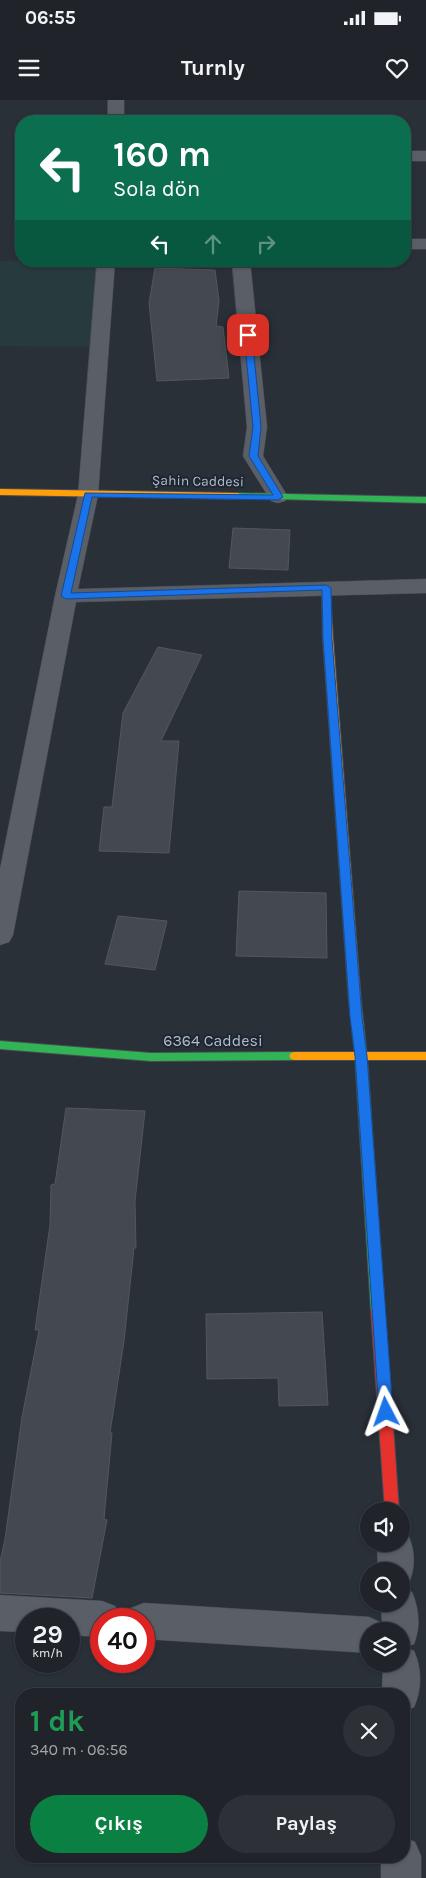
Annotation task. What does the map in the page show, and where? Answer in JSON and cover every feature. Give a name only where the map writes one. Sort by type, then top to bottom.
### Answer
[{"type":"street","points":[[116,100],[116,115]]},
{"type":"street","points":[[411,156],[426,156]]},
{"type":"street","points":[[411,244],[426,244]]},
{"type":"street","points":[[0,935],[66,596],[88,495],[106,267]]},
{"type":"street","points":[[241,267],[257,427],[253,456],[278,497]]},
{"type":"street","name":"Şahin Caddesi","points":[[0,492],[426,500]]},
{"type":"street","points":[[66,596],[426,586]]},
{"type":"street","points":[[326,588],[328,639],[356,1017],[361,1056],[391,1502]]},
{"type":"street","name":"6364 Caddesi","points":[[0,1045],[152,1057],[426,1056]]},
{"type":"street","points":[[0,1612],[90,1618]]},
{"type":"street","points":[[155,1622],[360,1634]]},
{"type":"street","points":[[401,1672],[401,1688]]},
{"type":"street","points":[[401,1863],[401,1878]]},
{"type":"green space","points":[[0,261],[15,261],[15,267],[105,267],[95,347],[0,346]]},
{"type":"building","points":[[155,268],[215,270],[219,301],[216,326],[223,327],[229,378],[157,381],[149,303]]},
{"type":"building","points":[[233,528],[290,530],[288,570],[229,568]]},
{"type":"building","points":[[158,647],[202,655],[161,741],[179,741],[169,853],[99,851],[104,807],[112,807],[123,713]]},
{"type":"building","points":[[239,891],[326,893],[327,958],[236,956]]},
{"type":"building","points":[[118,916],[167,921],[155,970],[105,964]]},
{"type":"building","points":[[66,1108],[145,1111],[135,1201],[136,1248],[134,1248],[124,1341],[110,1433],[112,1433],[104,1519],[107,1520],[92,1598],[0,1593],[0,1562],[22,1417],[39,1330],[35,1330],[50,1225],[51,1185],[55,1184]]},
{"type":"building","points":[[322,1312],[328,1405],[279,1406],[278,1378],[207,1379],[206,1314]]},
{"type":"traffic: fast","points":[[238,496],[426,500]]},
{"type":"traffic: fast","points":[[355,1002],[361,1056],[378,1311]]},
{"type":"traffic: fast","points":[[0,1045],[151,1057],[295,1056]]},
{"type":"traffic: slow","points":[[0,492],[238,496]]},
{"type":"traffic: slow","points":[[326,588],[328,639],[355,1002]]},
{"type":"traffic: slow","points":[[295,1056],[426,1056]]},
{"type":"traffic: jam","points":[[378,1311],[391,1502]]},
{"type":"route","points":[[248,335],[257,427],[253,456],[278,497],[88,495],[66,596],[326,588],[328,639],[356,1017],[361,1056],[386,1412]]}]
